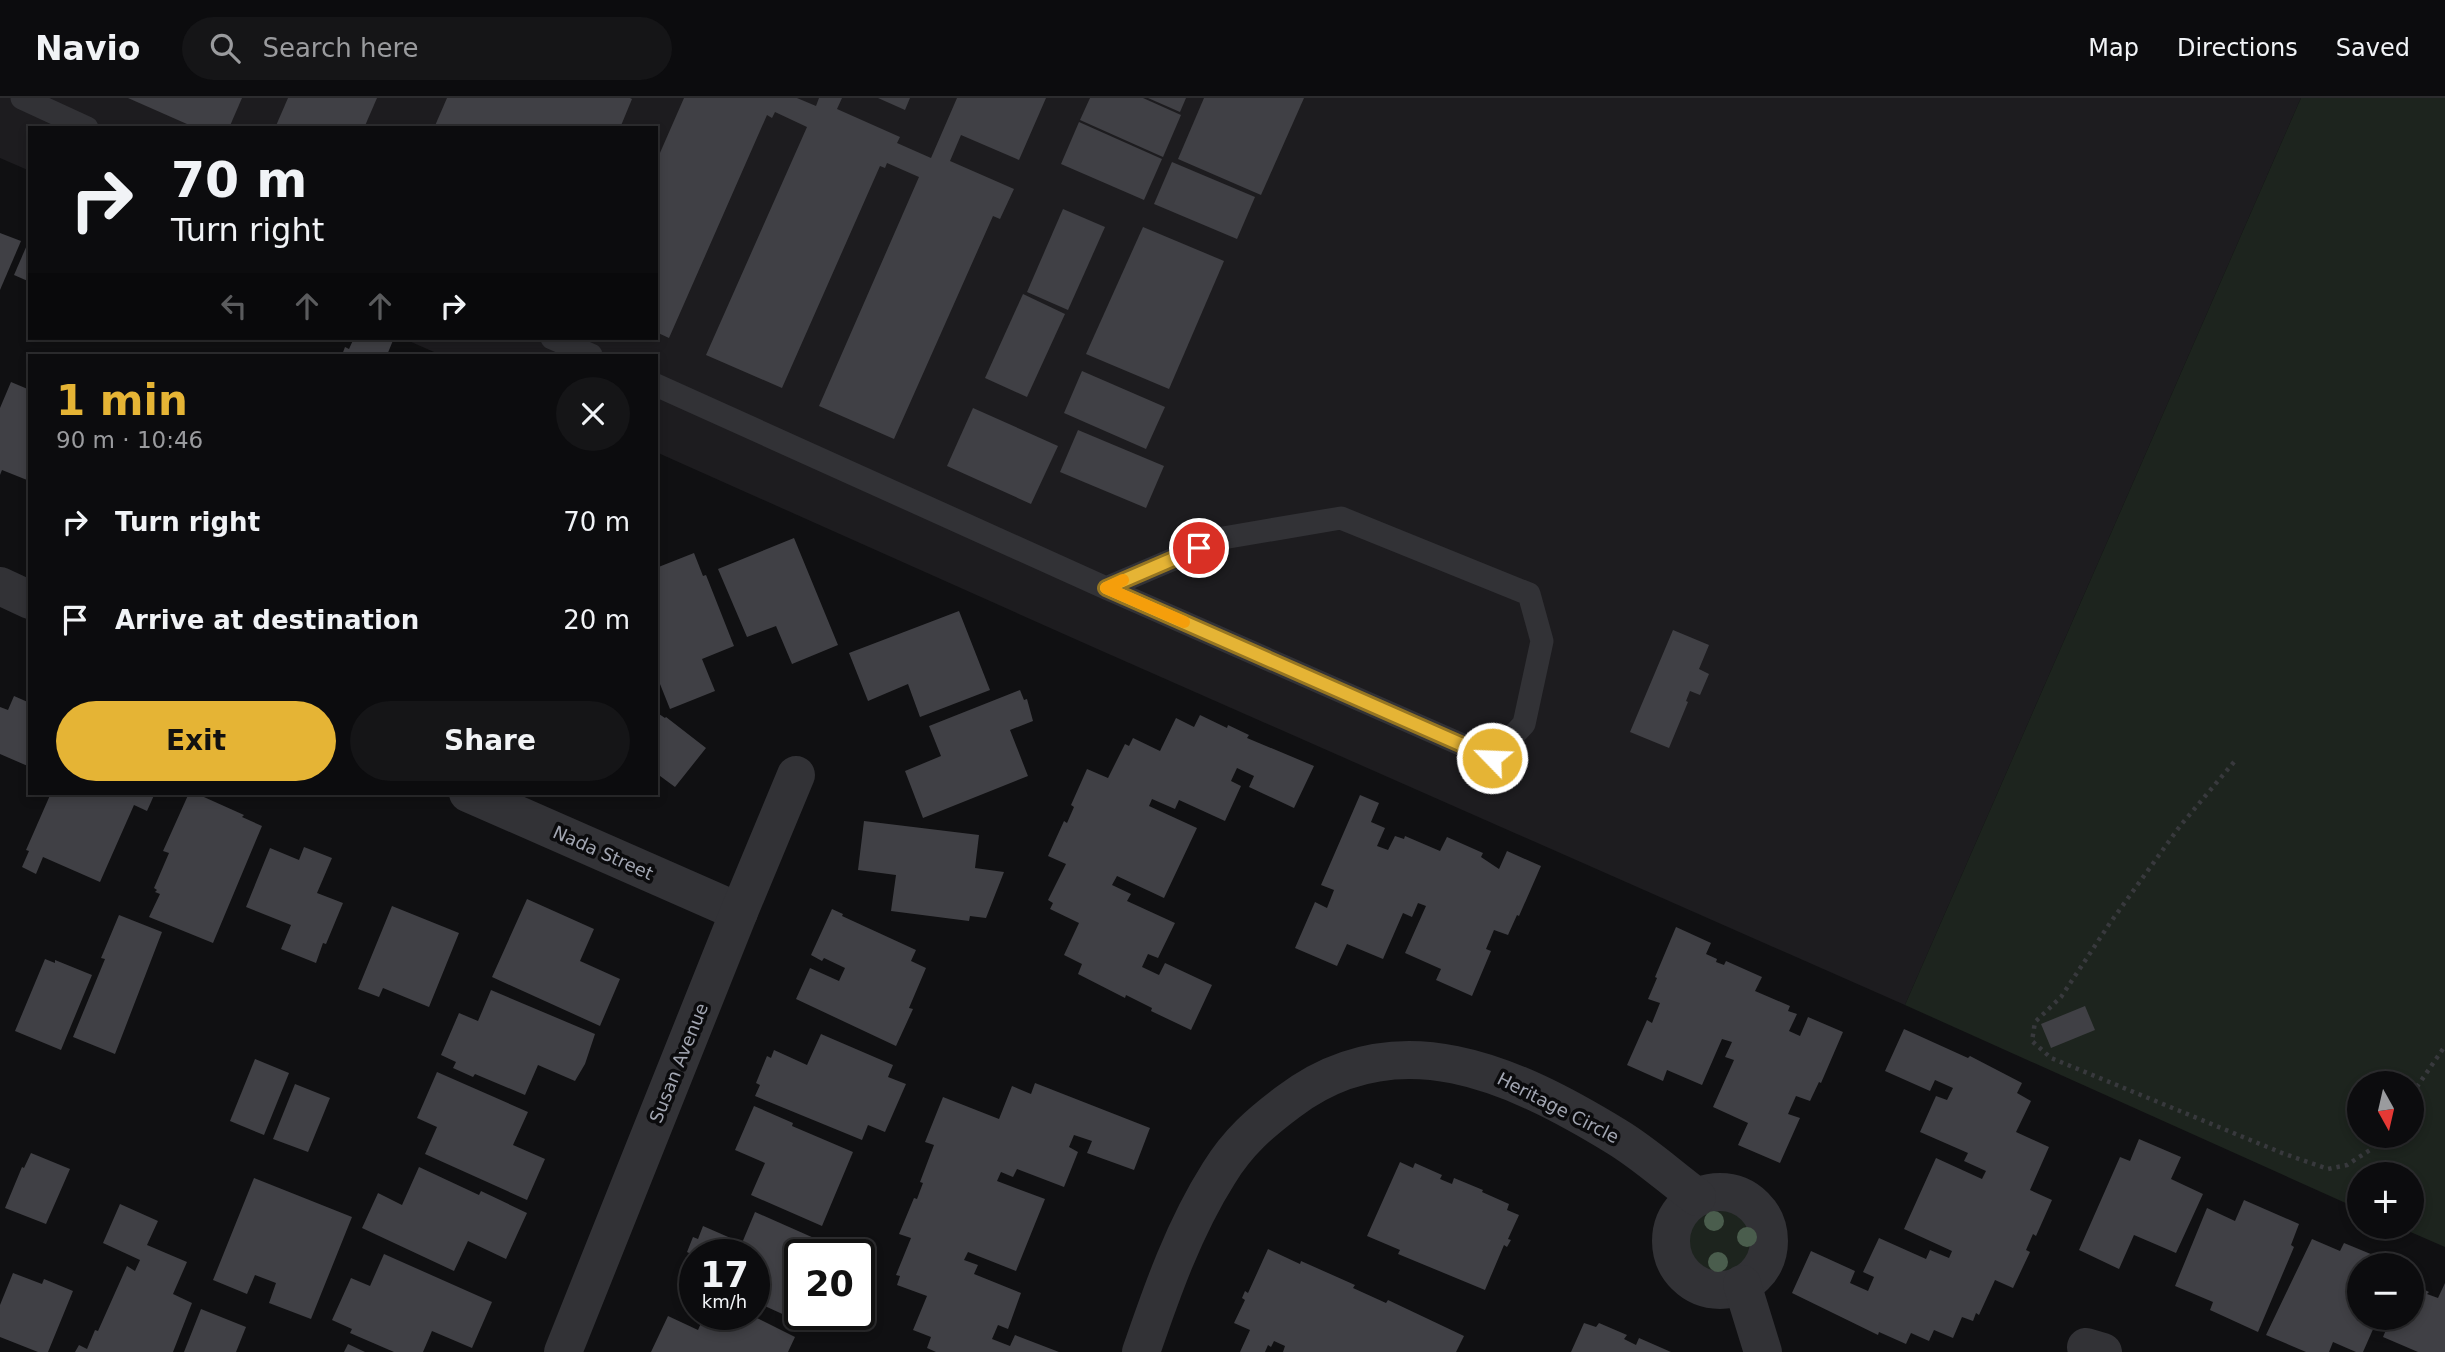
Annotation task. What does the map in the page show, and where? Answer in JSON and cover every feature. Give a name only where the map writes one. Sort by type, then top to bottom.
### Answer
[{"type":"street","points":[[0,586],[28,599]]},
{"type":"street","name":"Susan Avenue","points":[[563,1352],[796,775]]},
{"type":"street","name":"Nada Street","points":[[473,795],[739,912]]},
{"type":"street","name":"Heritage Circle","points":[[1141,1352],[1163,1288],[1192,1221],[1219,1172],[1252,1129],[1307,1087],[1353,1067],[1394,1059],[1435,1060],[1490,1074],[1543,1097],[1618,1138],[1697,1197]]},
{"type":"street","points":[[1712,1192],[1742,1196],[1755,1206],[1764,1218],[1769,1248],[1764,1263],[1755,1276],[1742,1284],[1726,1289],[1709,1288],[1693,1282],[1681,1270],[1673,1255],[1671,1239],[1674,1222],[1684,1208],[1697,1197],[1712,1192]]},
{"type":"street","points":[[1742,1284],[1763,1352]]},
{"type":"lane","points":[[22,98],[84,126]]},
{"type":"lane","points":[[557,340],[589,354]]},
{"type":"lane","points":[[658,386],[1106,588],[1492,758],[1524,724],[1542,641],[1529,594],[1341,517],[1223,538],[1106,588]]},
{"type":"path","points":[[2234,762],[2180,826],[2061,997],[2035,1022],[2032,1041],[2051,1058],[2282,1153],[2328,1169],[2347,1165],[2373,1148]]},
{"type":"path","points":[[2424,1077],[2445,1046]]},
{"type":"shaded area","points":[[0,98],[2301,98],[1905,1005],[658,453],[658,354],[439,354],[407,340],[658,340],[658,126],[28,126],[28,170],[0,158]]},
{"type":"shaded area","points":[[2301,98],[2445,98],[2445,1247],[2424,1238],[2424,1162],[2347,1162],[2347,1204],[1905,1005]]},
{"type":"shaded area","points":[[1712,1204],[1726,1204],[1740,1210],[1750,1220],[1756,1241],[1750,1262],[1740,1272],[1726,1278],[1712,1278],[1698,1272],[1688,1262],[1682,1248],[1682,1234],[1688,1220],[1698,1210]]},
{"type":"building","points":[[128,98],[242,98],[230,126],[191,126]]},
{"type":"building","points":[[288,98],[377,98],[365,126],[276,126]]},
{"type":"building","points":[[447,98],[632,99],[621,126],[435,126]]},
{"type":"building","points":[[684,98],[797,98],[816,106],[819,98],[842,98],[837,109],[900,137],[897,143],[931,158],[957,98],[1046,98],[1019,160],[961,135],[950,161],[1014,189],[1000,219],[993,216],[894,439],[819,406],[919,177],[887,163],[885,168],[880,166],[782,388],[706,355],[807,127],[775,112],[772,118],[767,115],[669,338],[658,333],[658,157]]},
{"type":"building","points":[[878,98],[910,98],[905,110]]},
{"type":"building","points":[[1090,98],[1143,98],[1181,115],[1163,157],[1080,120]]},
{"type":"building","points":[[1148,98],[1186,98],[1180,112]]},
{"type":"building","points":[[1204,98],[1304,98],[1261,195],[1178,159]]},
{"type":"building","points":[[1079,122],[1162,159],[1144,200],[1061,164]]},
{"type":"building","points":[[1172,162],[1255,197],[1237,239],[1154,204]]},
{"type":"building","points":[[1063,209],[1105,227],[1068,310],[1027,292]]},
{"type":"building","points":[[1143,227],[1224,261],[1169,389],[1086,354]]},
{"type":"building","points":[[0,233],[21,241],[0,290]]},
{"type":"building","points":[[28,243],[28,281],[14,275]]},
{"type":"building","points":[[1023,294],[1065,314],[1027,397],[985,378]]},
{"type":"building","points":[[353,340],[393,340],[387,354],[342,354],[345,347],[349,349]]},
{"type":"building","points":[[1082,371],[1165,407],[1146,449],[1064,413]]},
{"type":"building","points":[[11,382],[28,389],[27,480],[2,470],[0,475],[0,408]]},
{"type":"building","points":[[973,408],[1058,446],[1031,504],[947,466]]},
{"type":"building","points":[[1078,430],[1164,466],[1146,508],[1060,472]]},
{"type":"building","points":[[794,538],[838,645],[792,664],[776,626],[747,637],[718,569]]},
{"type":"building","points":[[694,553],[703,576],[706,575],[734,646],[702,659],[715,691],[670,709],[658,679],[658,567]]},
{"type":"building","points":[[959,611],[990,690],[920,717],[908,684],[868,701],[849,653]]},
{"type":"building","points":[[1673,630],[1709,645],[1699,669],[1709,674],[1700,695],[1690,691],[1669,748],[1630,732]]},
{"type":"building","points":[[1020,690],[1024,700],[1027,699],[1033,721],[1010,730],[1028,776],[923,818],[905,771],[941,756],[929,726]]},
{"type":"building","points":[[14,696],[28,702],[28,766],[0,754],[0,707],[8,710]]},
{"type":"building","points":[[658,713],[706,748],[675,787],[658,774]]},
{"type":"building","points":[[1200,715],[1227,728],[1228,725],[1249,735],[1247,738],[1314,766],[1294,808],[1249,787],[1254,776],[1237,768],[1231,781],[1241,786],[1225,821],[1179,800],[1175,809],[1152,799],[1149,806],[1197,828],[1164,898],[1117,876],[1112,885],[1131,894],[1127,901],[1175,923],[1158,958],[1148,954],[1142,967],[1159,975],[1165,963],[1212,985],[1191,1030],[1151,1011],[1152,1008],[1126,995],[1125,998],[1078,974],[1082,964],[1064,955],[1079,923],[1050,909],[1053,903],[1048,900],[1066,864],[1048,856],[1064,821],[1067,823],[1074,807],[1071,805],[1087,769],[1108,778],[1125,744],[1129,746],[1133,738],[1160,751],[1176,718],[1194,727]]},
{"type":"building","points":[[50,795],[154,795],[147,811],[134,805],[100,882],[43,857],[36,874],[22,867],[29,851],[26,850]]},
{"type":"building","points":[[188,795],[199,795],[262,826],[213,943],[149,917],[160,894],[155,892],[157,890],[154,888],[169,853],[163,851]]},
{"type":"building","points":[[1360,795],[1379,803],[1371,822],[1385,828],[1377,846],[1388,850],[1395,836],[1404,839],[1405,836],[1440,851],[1447,837],[1483,853],[1481,857],[1499,869],[1507,851],[1541,866],[1508,935],[1494,930],[1486,949],[1491,951],[1472,996],[1436,980],[1441,969],[1405,953],[1426,906],[1418,903],[1412,917],[1403,913],[1383,959],[1347,944],[1337,966],[1295,948],[1315,902],[1327,908],[1334,890],[1321,885]]},
{"type":"building","points":[[864,821],[979,835],[975,868],[1004,872],[986,918],[970,916],[969,921],[891,911],[896,875],[858,870]]},
{"type":"building","points":[[304,847],[332,858],[317,893],[343,903],[316,963],[281,949],[291,925],[246,907],[270,848],[299,860]]},
{"type":"building","points":[[527,899],[594,929],[580,961],[620,979],[600,1026],[492,977]]},
{"type":"building","points":[[392,906],[459,933],[429,1007],[383,988],[379,997],[358,989]]},
{"type":"building","points":[[832,909],[916,950],[911,961],[926,968],[909,1008],[913,1009],[896,1046],[796,999],[810,968],[839,981],[845,968],[811,955]]},
{"type":"building","points":[[119,915],[162,932],[115,1054],[73,1037],[105,959],[101,958]]},
{"type":"building","points":[[1676,927],[1711,943],[1706,954],[1717,959],[1716,962],[1724,965],[1726,961],[1762,977],[1755,991],[1790,1006],[1788,1011],[1797,1014],[1789,1031],[1800,1036],[1808,1017],[1843,1032],[1821,1083],[1819,1082],[1810,1101],[1796,1096],[1788,1114],[1800,1118],[1780,1163],[1738,1145],[1748,1123],[1713,1107],[1734,1060],[1725,1057],[1732,1042],[1722,1039],[1702,1085],[1667,1070],[1663,1081],[1627,1065],[1647,1020],[1652,1023],[1660,1003],[1648,999]]},
{"type":"building","points":[[45,959],[55,963],[55,960],[92,975],[61,1050],[15,1031]]},
{"type":"building","points":[[491,990],[595,1034],[585,1064],[575,1081],[538,1065],[525,1095],[475,1074],[473,1077],[453,1068],[456,1062],[441,1055],[459,1013],[478,1021]]},
{"type":"building","points":[[2085,1006],[2095,1030],[2051,1048],[2041,1024]]},
{"type":"building","points":[[1904,1029],[1968,1058],[1970,1056],[2022,1083],[2017,1093],[2031,1101],[2016,1132],[2049,1147],[2030,1190],[2052,1200],[2036,1236],[2033,1234],[2026,1250],[2030,1252],[2013,1288],[1995,1280],[1979,1315],[1976,1313],[1973,1321],[1962,1317],[1953,1338],[1934,1330],[1929,1341],[1911,1333],[1906,1344],[1879,1332],[1878,1335],[1792,1293],[1811,1251],[1855,1271],[1850,1283],[1868,1291],[1874,1277],[1863,1272],[1879,1238],[1926,1259],[1930,1250],[1949,1258],[1952,1251],[1904,1229],[1936,1158],[1982,1179],[1986,1171],[1964,1161],[1968,1153],[1920,1132],[1936,1096],[1947,1100],[1953,1088],[1935,1080],[1930,1091],[1885,1071]]},
{"type":"building","points":[[821,1034],[893,1065],[888,1077],[906,1084],[885,1132],[868,1125],[862,1140],[755,1096],[760,1085],[756,1083],[767,1056],[771,1058],[774,1050],[807,1065]]},
{"type":"building","points":[[255,1059],[289,1073],[264,1135],[230,1121]]},
{"type":"building","points":[[437,1072],[528,1112],[513,1145],[545,1159],[527,1200],[425,1154],[437,1127],[417,1118]]},
{"type":"building","points":[[1035,1083],[1150,1128],[1134,1170],[1087,1153],[1092,1141],[1074,1135],[1069,1147],[1078,1152],[1064,1187],[1017,1169],[1013,1177],[1001,1172],[997,1181],[1045,1199],[1016,1271],[968,1252],[964,1260],[978,1265],[974,1274],[1021,1293],[1008,1329],[998,1325],[992,1339],[1010,1346],[1015,1335],[1059,1352],[936,1352],[927,1348],[931,1337],[913,1330],[927,1296],[897,1285],[900,1276],[896,1275],[911,1238],[899,1234],[914,1198],[917,1199],[923,1183],[920,1182],[934,1145],[925,1142],[943,1097],[999,1119],[1012,1086],[1031,1094]]},
{"type":"building","points":[[295,1084],[330,1098],[308,1152],[273,1139]]},
{"type":"building","points":[[754,1106],[793,1123],[792,1126],[853,1152],[822,1226],[751,1195],[765,1163],[735,1150]]},
{"type":"building","points":[[2139,1139],[2181,1157],[2171,1179],[2203,1194],[2176,1253],[2134,1235],[2119,1269],[2079,1250],[2120,1157],[2130,1161]]},
{"type":"building","points":[[31,1153],[70,1169],[46,1224],[5,1208],[22,1167],[24,1168]]},
{"type":"building","points":[[1400,1162],[1413,1168],[1415,1163],[1442,1175],[1440,1179],[1452,1184],[1454,1178],[1483,1190],[1482,1192],[1509,1204],[1507,1210],[1519,1215],[1508,1239],[1511,1240],[1507,1247],[1504,1245],[1485,1290],[1398,1254],[1400,1250],[1367,1236]]},
{"type":"building","points":[[419,1167],[479,1195],[481,1191],[527,1213],[506,1259],[468,1241],[454,1271],[362,1228],[378,1193],[402,1205]]},
{"type":"building","points":[[254,1178],[352,1217],[311,1319],[269,1303],[276,1283],[255,1275],[247,1294],[213,1280]]},
{"type":"building","points":[[2244,1200],[2299,1224],[2291,1245],[2294,1247],[2258,1332],[2210,1310],[2213,1302],[2175,1286],[2207,1208],[2235,1221]]},
{"type":"building","points":[[120,1204],[158,1221],[147,1245],[187,1262],[173,1294],[192,1303],[173,1352],[75,1352],[79,1345],[87,1349],[127,1266],[135,1271],[140,1260],[103,1243]]},
{"type":"building","points":[[755,1212],[816,1239],[784,1239],[784,1315],[770,1308],[770,1239],[744,1239]]},
{"type":"building","points":[[703,1226],[733,1239],[698,1239]]},
{"type":"building","points":[[2312,1239],[2340,1251],[2344,1243],[2368,1253],[2347,1253],[2347,1330],[2373,1330],[2363,1352],[2356,1352],[2333,1342],[2329,1352],[2306,1352],[2266,1335]]},
{"type":"building","points":[[1268,1249],[1300,1264],[1301,1261],[1355,1285],[1353,1288],[1386,1303],[1388,1300],[1464,1336],[1456,1352],[1283,1352],[1285,1346],[1274,1341],[1271,1347],[1268,1345],[1265,1352],[1240,1352],[1250,1330],[1234,1323],[1245,1300],[1242,1298],[1245,1291],[1248,1293]]},
{"type":"building","points":[[384,1254],[492,1302],[472,1348],[432,1331],[423,1352],[394,1352],[350,1333],[352,1329],[332,1320],[351,1278],[370,1286]]},
{"type":"building","points":[[13,1273],[42,1284],[44,1279],[73,1291],[48,1352],[38,1352],[0,1337],[0,1305]]},
{"type":"building","points":[[2445,1283],[2445,1352],[2418,1352],[2383,1337],[2386,1330],[2424,1330],[2424,1290],[2429,1292],[2427,1294],[2438,1298]]},
{"type":"building","points":[[201,1309],[246,1327],[236,1352],[184,1352]]},
{"type":"building","points":[[668,1316],[679,1321],[679,1330],[770,1330],[770,1324],[795,1337],[788,1352],[651,1352]]},
{"type":"building","points":[[1584,1323],[1596,1327],[1599,1323],[1627,1335],[1624,1339],[1636,1345],[1639,1338],[1671,1352],[1571,1352]]},
{"type":"building","points":[[348,1344],[365,1352],[344,1352]]},
{"type":"slow traffic","points":[[1123,580],[1106,588],[1184,622]]},
{"type":"route","points":[[1199,548],[1106,588],[1492,758]]}]
